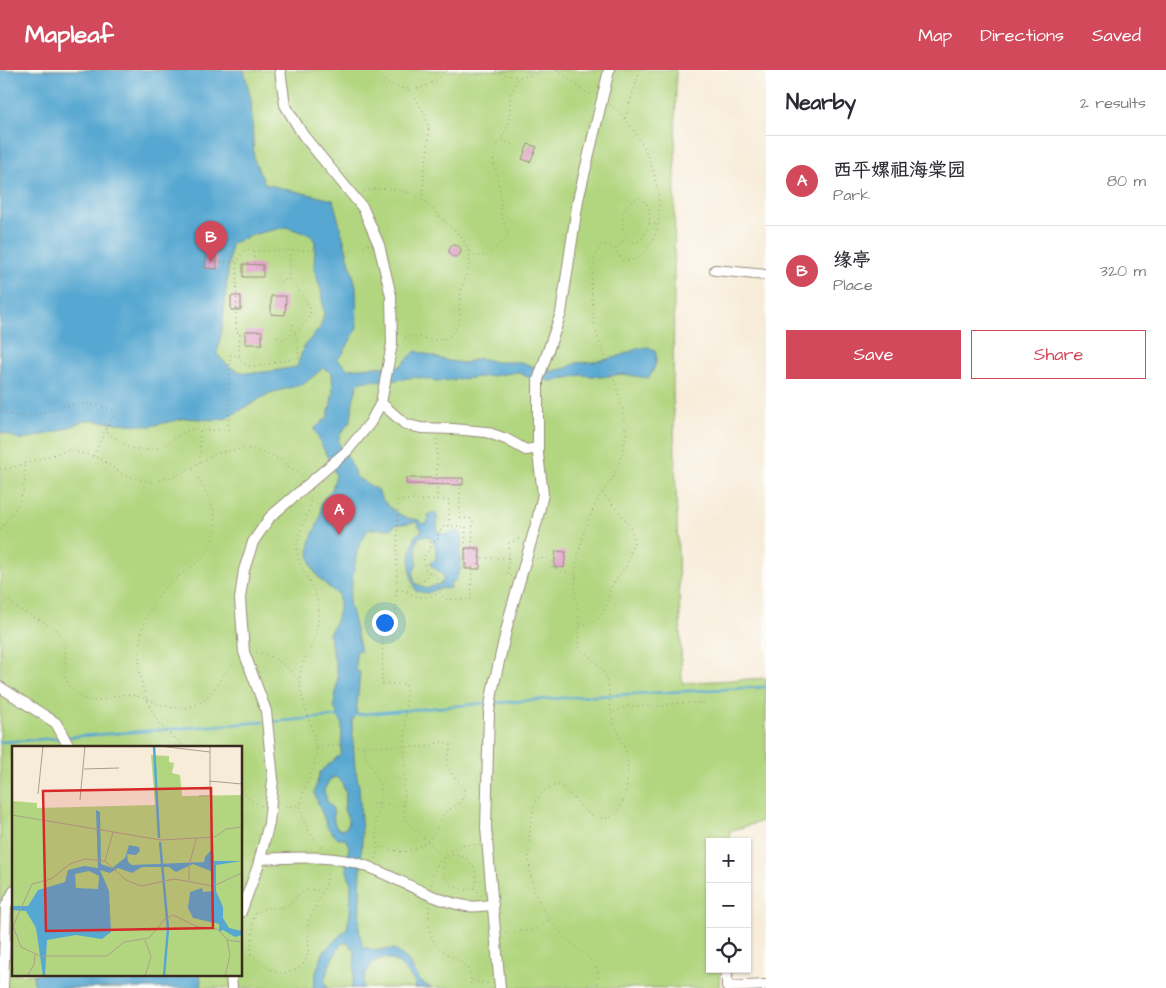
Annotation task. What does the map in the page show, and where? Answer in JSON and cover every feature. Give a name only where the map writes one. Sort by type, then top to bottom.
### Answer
[{"type":"street","points":[[242,909],[260,858],[269,823],[273,779],[266,711],[245,656],[240,599],[244,570],[253,542],[270,517],[307,483],[347,451],[370,423],[381,403],[392,344],[391,296],[377,240],[363,208],[303,135],[285,105],[280,70]]},
{"type":"street","points":[[500,987],[486,828],[489,712],[493,688],[519,583],[543,494],[538,448],[538,380],[561,313],[578,200],[609,70]]},
{"type":"street","points":[[715,270],[766,275]]},
{"type":"street","points":[[381,403],[405,424],[420,428],[486,432],[506,438],[526,450],[538,448]]},
{"type":"street","points":[[0,688],[56,723],[69,745]]},
{"type":"street","points":[[260,858],[342,860],[362,865],[440,899],[467,906],[492,905]]},
{"type":"street","points":[[3,988],[6,906],[12,895]]},
{"type":"street","points":[[727,973],[727,987],[766,985]]},
{"type":"path","points":[[373,70],[390,84],[408,90],[421,88],[434,81],[442,71],[449,70]]},
{"type":"path","points":[[496,70],[503,74],[518,77],[534,75],[543,70]]},
{"type":"path","points":[[557,70],[584,91],[611,104],[625,118],[641,142],[652,168],[658,197],[657,225],[653,241],[643,255],[632,261],[622,261],[616,249],[609,245],[602,245],[595,257],[591,282],[594,327],[614,379],[623,412],[626,435],[622,454],[613,478],[596,502],[584,532],[576,565],[575,595],[580,625],[579,648],[597,661],[605,672],[611,714],[626,754],[628,766],[625,794],[621,808],[615,814],[606,818],[597,818],[585,811],[567,790],[558,785],[549,788],[539,795],[533,807],[529,840],[528,867],[538,900],[567,940],[590,958],[598,970],[598,988]]},
{"type":"path","points":[[625,118],[640,70]]},
{"type":"path","points":[[469,251],[476,256],[483,256],[508,239],[501,215],[500,191],[493,160],[497,146],[502,140],[508,124],[510,96],[518,77]]},
{"type":"path","points":[[408,90],[428,119],[430,135],[422,198]]},
{"type":"path","points":[[502,140],[514,146]]},
{"type":"path","points":[[354,198],[369,190],[385,188],[413,194],[422,198],[437,215],[460,235],[469,251],[470,260],[460,298],[461,316],[457,327],[449,337],[439,340],[413,336],[405,337],[392,344]]},
{"type":"path","points":[[639,198],[646,203],[649,214],[647,228],[642,238],[636,243],[628,242],[626,239],[623,235],[622,223],[625,208],[632,199],[639,198]]},
{"type":"path","points":[[648,222],[657,225]]},
{"type":"path","points":[[616,249],[626,239]]},
{"type":"path","points":[[293,323],[292,329],[299,358],[252,366],[240,361],[240,332],[236,332],[237,262],[246,249],[254,251],[290,249],[327,250],[338,256],[377,240]]},
{"type":"path","points":[[277,337],[284,339],[303,325],[309,316],[310,307],[288,278],[290,249]]},
{"type":"path","points":[[254,251],[254,263]]},
{"type":"path","points":[[210,262],[237,262]]},
{"type":"path","points":[[280,282],[288,278]]},
{"type":"path","points":[[106,431],[130,448],[144,450],[161,448],[182,434],[196,428],[200,430],[228,430],[230,355],[239,356]]},
{"type":"path","points":[[0,411],[15,417],[28,417],[76,403],[90,404],[116,411],[93,456]]},
{"type":"path","points":[[437,428],[437,500]]},
{"type":"path","points":[[200,430],[200,462]]},
{"type":"path","points":[[0,469],[69,450],[99,458],[124,475],[150,482],[176,476],[217,454],[246,448],[272,455],[296,470],[307,483],[311,499],[297,549],[318,604],[318,621],[312,644],[301,668],[300,681],[304,708],[316,748],[315,766],[301,804],[304,822],[330,860],[326,884],[313,910],[308,926],[306,961],[295,970],[282,973],[270,969],[251,955],[242,951]]},
{"type":"path","points":[[0,530],[14,511],[24,492],[26,475],[24,463]]},
{"type":"path","points":[[185,746],[156,719],[146,698],[140,676],[138,655],[144,624],[156,600],[166,587],[195,566],[207,553],[212,543],[215,528],[214,514],[210,500],[191,467]]},
{"type":"path","points":[[437,481],[460,481],[460,518],[473,519],[472,550]]},
{"type":"path","points":[[580,625],[593,623],[600,618],[607,605],[610,588],[627,565],[634,541],[631,527],[603,492]]},
{"type":"path","points":[[444,857],[459,855],[470,861],[476,871],[476,884],[474,888],[468,890],[455,887],[446,881],[443,872],[444,857],[404,819],[406,684],[382,684],[383,632],[396,620],[398,500],[449,500],[449,526]]},
{"type":"path","points":[[465,546],[466,526],[444,526],[439,532],[436,542],[431,541],[429,552],[423,558],[425,569],[437,577],[436,584],[439,593],[445,600],[471,600],[472,568]]},
{"type":"path","points":[[519,583],[508,573],[509,543],[534,533]]},
{"type":"path","points":[[466,549],[479,550],[479,558],[478,568],[466,568],[466,549]]},
{"type":"path","points":[[479,558],[509,558]]},
{"type":"path","points":[[526,558],[549,559],[552,567],[576,576]]},
{"type":"path","points":[[407,592],[410,586],[417,581],[425,580],[428,572]]},
{"type":"path","points":[[0,588],[8,602]]},
{"type":"path","points":[[396,589],[416,597],[439,593]]},
{"type":"path","points":[[0,602],[8,602],[57,630],[65,644],[67,658],[64,673],[69,687],[78,696],[92,701],[127,694],[146,698],[162,706],[180,708],[195,705],[206,698],[218,686],[233,664],[255,652],[266,654],[278,660],[300,681]]},
{"type":"path","points":[[611,714],[627,706],[706,703]]},
{"type":"path","points":[[316,748],[338,745],[405,748],[427,747],[438,742],[450,744],[447,759],[448,768],[462,785],[464,792],[461,802],[446,812],[436,831],[428,841],[418,848],[406,851],[398,851],[388,847],[378,848]]},
{"type":"path","points":[[364,746],[365,758],[380,784],[381,795],[376,822],[378,848],[372,869]]},
{"type":"path","points":[[380,784],[393,778],[404,779]]},
{"type":"path","points":[[372,804],[404,805]]},
{"type":"path","points":[[251,955],[254,915],[262,908],[288,905],[298,894],[304,891],[314,889],[322,892]]},
{"type":"path","points":[[496,934],[534,930],[550,918]]},
{"type":"path","points":[[472,980],[500,987]]},
{"type":"green space","points":[[0,70],[676,70],[673,393],[682,683],[766,678],[766,820],[730,831],[729,838],[706,838],[706,973],[720,973],[719,988],[0,988]]},
{"type":"water","points":[[0,70],[244,70],[251,99],[254,159],[265,184],[333,200],[356,286],[357,328],[342,355],[337,359],[348,369],[399,367],[416,351],[448,361],[464,363],[480,358],[496,362],[521,362],[548,372],[567,368],[576,363],[617,357],[636,349],[648,347],[655,350],[655,365],[648,378],[622,374],[602,377],[581,375],[552,381],[530,378],[517,372],[437,381],[415,377],[358,383],[353,401],[351,420],[340,435],[338,442],[350,461],[356,477],[379,491],[382,499],[394,511],[403,516],[419,520],[422,524],[427,523],[428,515],[433,512],[437,515],[438,532],[446,535],[455,531],[462,534],[462,549],[460,549],[461,568],[455,581],[450,582],[451,588],[438,589],[427,593],[416,591],[410,571],[411,551],[415,536],[422,531],[417,522],[395,525],[391,529],[368,529],[357,550],[349,602],[361,651],[356,651],[356,671],[360,672],[356,714],[352,722],[362,837],[359,929],[363,947],[374,950],[394,949],[407,959],[421,982],[432,988],[414,988],[415,983],[402,966],[389,959],[382,959],[377,960],[368,969],[363,988],[351,988],[354,974],[355,950],[347,943],[342,943],[331,961],[324,981],[328,988],[313,988],[317,969],[324,951],[347,929],[350,913],[351,884],[346,867],[349,846],[345,839],[338,839],[328,828],[314,793],[320,772],[341,754],[342,724],[334,707],[338,677],[329,633],[335,624],[338,614],[338,594],[324,583],[314,571],[309,557],[311,539],[320,518],[321,502],[332,489],[336,475],[314,429],[328,417],[333,392],[332,373],[323,368],[304,384],[270,393],[227,418],[215,420],[186,418],[150,426],[86,420],[60,431],[22,440],[0,432]],"holes":[[[286,227],[311,235],[315,242],[314,269],[321,290],[324,315],[320,328],[304,346],[297,367],[259,372],[235,370],[217,354],[222,329],[231,244],[251,235]],[[422,536],[429,537],[433,541],[436,549],[436,558],[430,564],[444,578],[442,583],[426,589],[415,583],[413,574],[417,563],[416,548],[418,538]],[[337,777],[342,783],[346,794],[344,809],[349,822],[346,828],[342,830],[337,828],[334,823],[333,809],[327,801],[324,790],[330,779]]]},
{"type":"water","points":[[33,976],[200,976],[202,988],[34,988]]},
{"type":"building","points":[[528,144],[537,147],[530,162],[522,159]]},
{"type":"building","points":[[457,245],[460,246],[460,256],[453,257],[450,256],[449,249],[450,246]]},
{"type":"building","points":[[206,256],[217,257],[217,269],[205,268]]},
{"type":"building","points":[[243,264],[263,265],[263,277],[243,277]]},
{"type":"building","points":[[231,296],[241,296],[241,310],[231,310]]},
{"type":"building","points":[[271,296],[286,296],[285,315],[271,314]]},
{"type":"building","points":[[245,331],[262,331],[262,344],[245,344]]},
{"type":"building","points":[[406,478],[463,478],[463,485],[406,484]]},
{"type":"building","points":[[465,548],[480,548],[480,569],[465,569]]},
{"type":"building","points":[[556,551],[566,552],[564,568],[554,567]]},
{"type":"waterway","points":[[493,703],[766,687]]},
{"type":"waterway","points":[[353,715],[487,703]]},
{"type":"waterway","points":[[269,722],[341,716]]},
{"type":"waterway","points":[[67,737],[263,722]]},
{"type":"waterway","points":[[0,742],[61,738]]},
{"type":"place","name":"缘亭","points":[[211,262]]},
{"type":"place","name":"西平嫘祖海棠园","points":[[339,535]]}]
